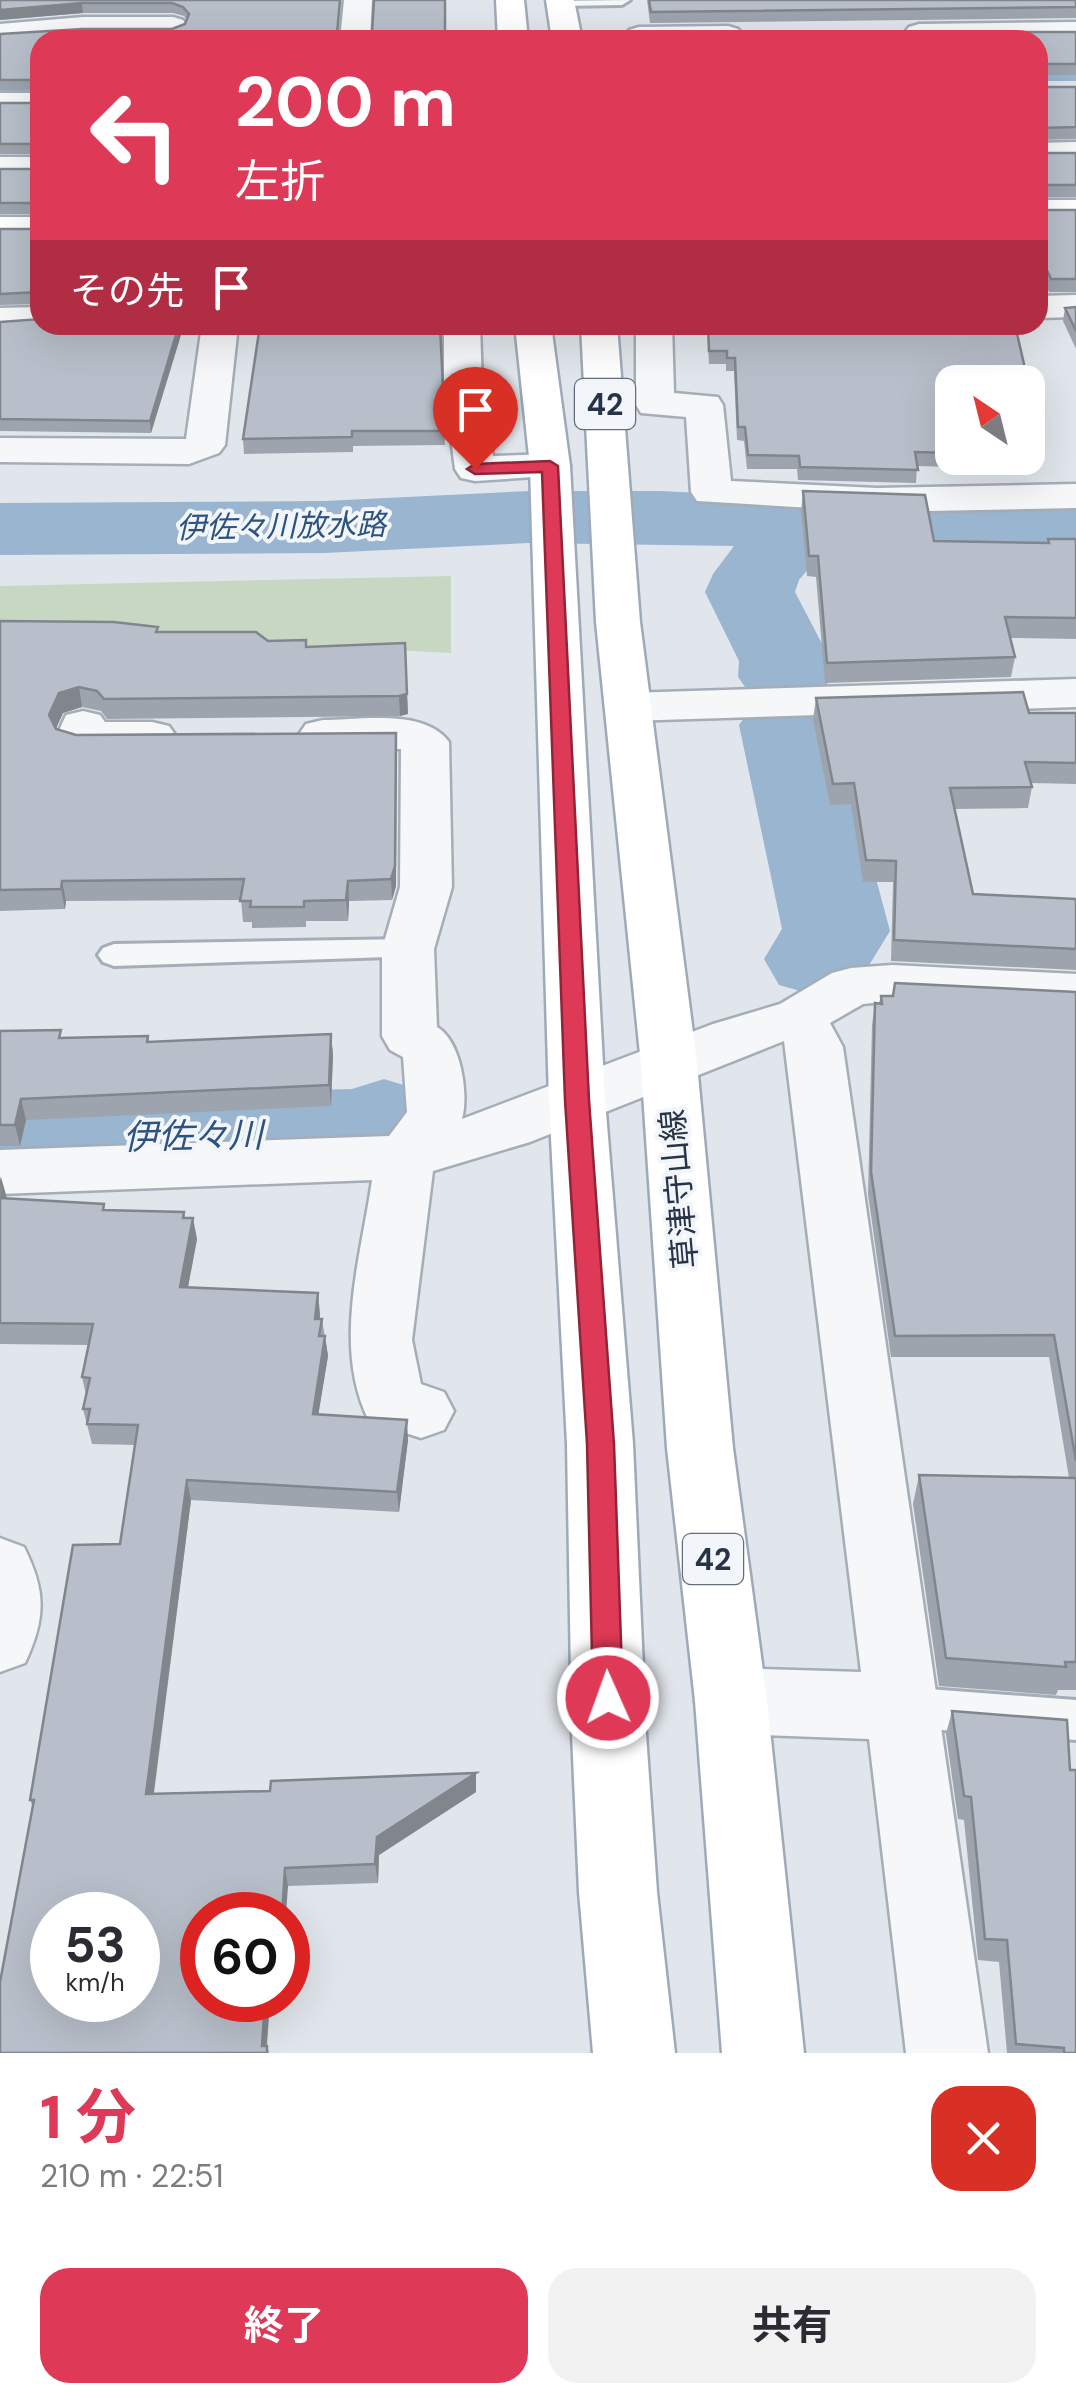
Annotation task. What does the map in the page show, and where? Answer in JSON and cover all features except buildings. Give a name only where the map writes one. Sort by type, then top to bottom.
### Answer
[{"type":"main road","points":[[510,0],[512,30]]},
{"type":"main road","points":[[560,0],[565,30]]},
{"type":"main road","points":[[1048,210],[1076,210]]},
{"type":"main road","points":[[0,228],[30,227]]},
{"type":"main road","points":[[1048,232],[1076,232]]},
{"type":"main road","points":[[0,248],[30,248]]},
{"type":"main road","name":"草津守山線","points":[[534,335],[550,475],[588,624],[628,707],[668,1064],[700,1448],[731,1701],[762,2053]]},
{"type":"main road","name":"草津守山線","points":[[599,335],[610,483],[588,624],[577,1100],[600,1444],[618,1892],[634,2053]]},
{"type":"street","points":[[356,30],[358,0]]},
{"type":"street","points":[[36,30],[174,22]]},
{"type":"street","points":[[0,33],[30,30]]},
{"type":"street","points":[[1048,32],[1076,32]]},
{"type":"street","points":[[0,102],[30,102]]},
{"type":"street","points":[[1048,153],[1076,152]]},
{"type":"street","points":[[0,167],[30,166]]},
{"type":"street","points":[[1048,307],[1076,306]]},
{"type":"street","points":[[0,319],[30,318]]},
{"type":"street","points":[[0,450],[188,452],[205,445],[219,335]]},
{"type":"street","points":[[462,335],[463,385],[475,469],[550,475]]},
{"type":"street","points":[[654,335],[655,405],[704,406],[712,492],[877,500],[1076,496]]},
{"type":"street","points":[[628,707],[1076,693]]},
{"type":"street","points":[[82,725],[80,737],[195,736]]},
{"type":"street","points":[[272,735],[405,734],[425,742],[426,887],[408,949],[410,1036],[430,1048],[436,1114],[405,1158],[380,1340],[392,1402],[421,1411]]},
{"type":"street","points":[[0,1172],[405,1158],[510,1127],[799,1017],[851,986],[892,983],[1076,992]]},
{"type":"street","points":[[799,1017],[815,1047],[947,2053]]},
{"type":"street","points":[[0,1568],[8,1602],[0,1640]]},
{"type":"street","points":[[731,1701],[902,1706]]},
{"type":"lane","points":[[560,0],[622,0]]},
{"type":"lane","points":[[114,955],[408,949]]},
{"type":"lane","points":[[902,1706],[1076,1720]]},
{"type":"green space","points":[[451,576],[451,653],[0,630],[0,586]]},
{"type":"waterway","points":[[1048,78],[1076,78]]},
{"type":"waterway","points":[[0,93],[30,93]]},
{"type":"waterway","name":"伊佐々川放水路","points":[[0,529],[324,527],[529,517],[660,517],[801,524]]},
{"type":"waterway","name":"伊佐々川","points":[[801,524],[1076,519]]},
{"type":"waterway","name":"伊佐々川","points":[[785,677],[785,661],[750,592],[757,574],[801,524]]},
{"type":"waterway","name":"伊佐々川","points":[[787,725],[836,931],[818,959]]},
{"type":"waterway","name":"伊佐々川","points":[[0,1140],[356,1132],[384,1122]]},
{"type":"route","points":[[475,469],[550,466],[577,1100],[600,1444],[608,1698]]}]
